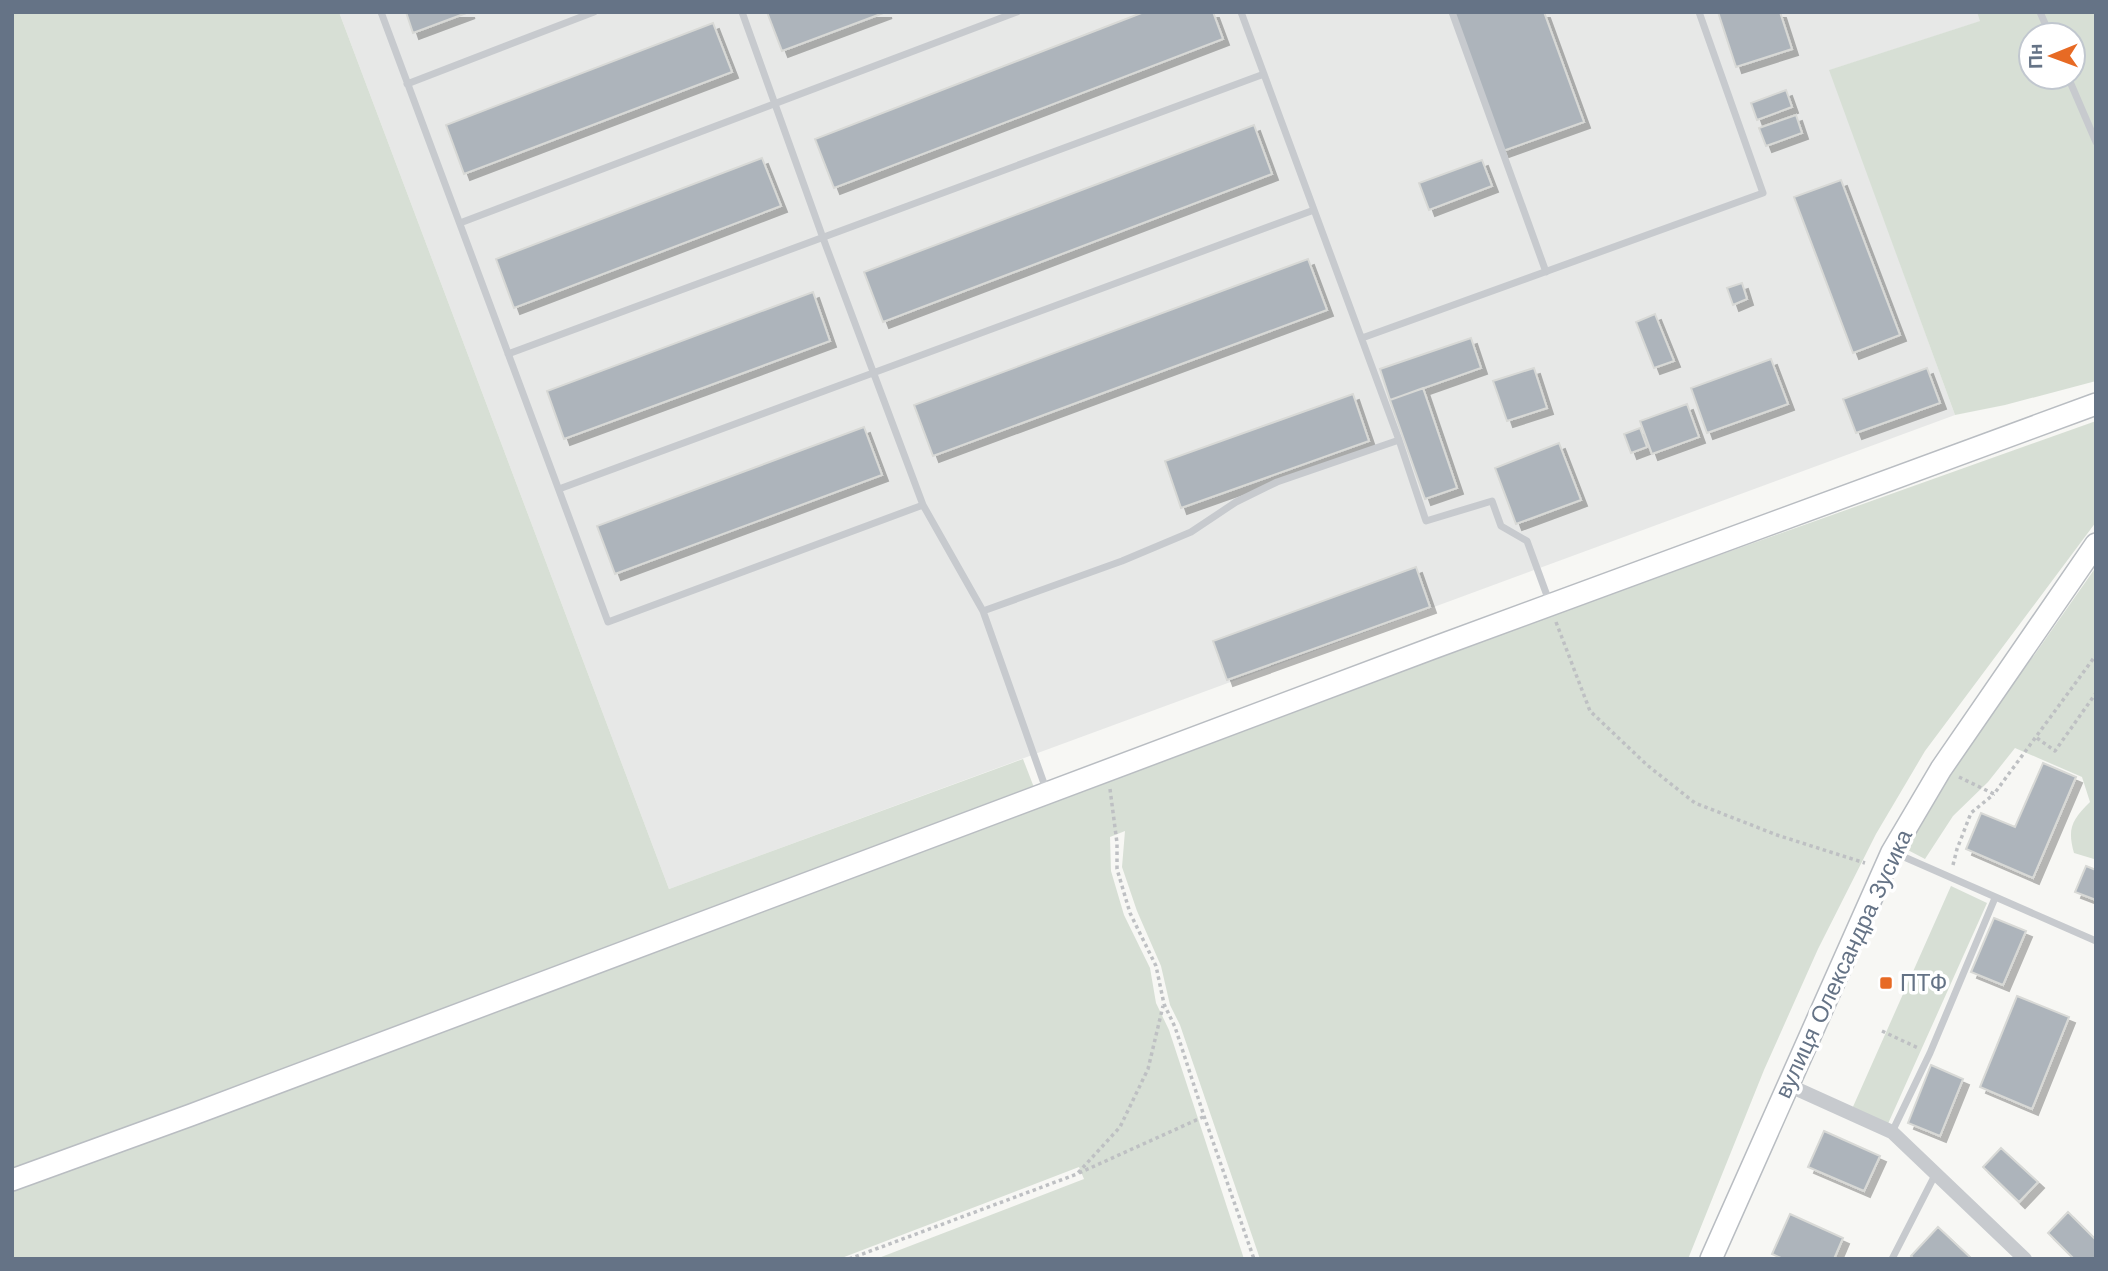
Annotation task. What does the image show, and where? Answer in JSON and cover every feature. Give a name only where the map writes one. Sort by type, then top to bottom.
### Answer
[{"type":"street","points":[[12,1180],[1550,605],[2096,404]]},
{"type":"street","name":"вулиця Олександра Зусика","points":[[1711,1259],[1888,860],[1941,769],[2096,544]]},
{"type":"street","points":[[1788,1085],[1892,1132],[2025,1259]]},
{"type":"lane","points":[[381,12],[608,622],[923,505]]},
{"type":"lane","points":[[407,84],[594,12]]},
{"type":"lane","points":[[742,12],[923,505],[983,611],[1048,794]]},
{"type":"lane","points":[[460,223],[1017,12]]},
{"type":"lane","points":[[1241,12],[1362,338],[1426,521],[1492,501],[1501,526],[1527,541],[1550,605]]},
{"type":"lane","points":[[1452,12],[1546,272]]},
{"type":"lane","points":[[1362,338],[1763,192],[1699,12]]},
{"type":"lane","points":[[508,354],[1264,74]]},
{"type":"lane","points":[[2074,91],[2096,142]]},
{"type":"lane","points":[[559,489],[1314,210]]},
{"type":"lane","points":[[983,611],[1122,561],[1191,532],[1236,502],[1278,482],[1399,440]]},
{"type":"lane","points":[[1888,860],[1950,878],[2096,941]]},
{"type":"lane","points":[[1892,1132],[1930,1053],[1995,898]]},
{"type":"lane","points":[[1892,1259],[1936,1173]]},
{"type":"path","points":[[1550,605],[1590,711],[1647,765],[1685,796],[1695,803],[1777,835],[1888,860]]},
{"type":"path","points":[[1950,878],[1957,849],[1971,813],[1994,794],[2096,655]]},
{"type":"path","points":[[2037,738],[2055,751],[2096,693]]},
{"type":"path","points":[[1941,769],[1994,794]]},
{"type":"path","points":[[1108,771],[1117,844],[1117,869],[1130,913],[1156,966],[1164,1004],[1175,1027],[1254,1259]]},
{"type":"path","points":[[1077,1174],[1120,1127],[1148,1069],[1164,1004]]},
{"type":"path","points":[[1882,1031],[1930,1053]]},
{"type":"path","points":[[849,1259],[1077,1174],[1204,1116]]},
{"type":"shaded area","points":[[12,12],[339,12],[669,889],[1023,759],[1035,790],[12,1170]]},
{"type":"shaded area","points":[[339,12],[1977,12],[1981,21],[1830,70],[1955,415],[669,889]]},
{"type":"shaded area","points":[[1977,12],[2096,12],[2096,381],[1955,415],[1829,70],[1980,21]]},
{"type":"shaded area","points":[[2096,421],[2096,522],[1925,751],[1876,834],[1818,949],[1764,1070],[1688,1259],[1260,1259],[1180,1025],[1170,1005],[1161,966],[1137,911],[1122,867],[1125,831],[1110,837],[1111,871],[1124,915],[1150,968],[1156,1003],[1169,1030],[1244,1259],[876,1259],[1084,1179],[1079,1167],[839,1259],[12,1259],[12,1187],[1439,655]]},
{"type":"shaded area","points":[[2096,567],[2096,857],[2094,859],[2074,853],[2072,844],[2073,825],[2090,802],[2082,777],[2015,748],[1988,782],[1953,816],[1925,859],[1902,847],[1960,755]]},
{"type":"shaded area","points":[[1951,886],[1987,903],[1887,1126],[1852,1109]]},
{"type":"building","points":[[406,12],[469,12],[413,33]]},
{"type":"building","points":[[767,12],[886,12],[782,51]]},
{"type":"building","points":[[1144,12],[1213,12],[1223,39],[834,188],[815,139]]},
{"type":"building","points":[[1454,12],[1544,12],[1584,122],[1503,151]]},
{"type":"building","points":[[1718,12],[1780,12],[1792,49],[1736,67]]},
{"type":"building","points":[[713,23],[732,72],[464,174],[446,125]]},
{"type":"building","points":[[1786,90],[1792,107],[1757,120],[1751,103]]},
{"type":"building","points":[[1796,115],[1802,133],[1766,146],[1759,128]]},
{"type":"building","points":[[1254,125],[1272,174],[883,322],[864,272]]},
{"type":"building","points":[[762,158],[781,206],[514,308],[496,259]]},
{"type":"building","points":[[1482,160],[1492,186],[1429,210],[1419,183]]},
{"type":"building","points":[[1841,180],[1900,335],[1853,353],[1794,197]]},
{"type":"building","points":[[1308,259],[1327,310],[933,456],[914,405]]},
{"type":"building","points":[[1742,283],[1747,299],[1733,305],[1727,288]]},
{"type":"building","points":[[813,292],[830,341],[564,439],[547,391]]},
{"type":"building","points":[[1655,314],[1674,361],[1654,368],[1636,322]]},
{"type":"building","points":[[1471,338],[1481,368],[1390,400],[1380,369]]},
{"type":"building","points":[[1771,359],[1788,404],[1707,433],[1691,388]]},
{"type":"building","points":[[1534,368],[1547,408],[1507,421],[1493,381]]},
{"type":"building","points":[[1927,368],[1940,403],[1856,433],[1843,399]]},
{"type":"building","points":[[1423,388],[1457,488],[1425,499],[1390,400]]},
{"type":"building","points":[[1353,394],[1369,441],[1181,508],[1165,461]]},
{"type":"building","points":[[1687,404],[1699,437],[1652,454],[1640,421]]},
{"type":"building","points":[[864,427],[882,475],[615,574],[597,526]]},
{"type":"building","points":[[1640,428],[1647,447],[1631,453],[1624,434]]},
{"type":"building","points":[[1559,443],[1581,500],[1516,524],[1495,468]]},
{"type":"building","points":[[1416,567],[1430,607],[1227,680],[1213,641]]},
{"type":"building","points":[[2043,763],[2076,777],[2033,878],[1966,849],[1981,813],[2015,827]]},
{"type":"building","points":[[2086,866],[2096,870],[2096,900],[2075,892]]},
{"type":"building","points":[[1994,918],[2026,931],[2003,985],[1971,972]]},
{"type":"building","points":[[2017,996],[2069,1017],[2032,1109],[1980,1087]]},
{"type":"building","points":[[1931,1065],[1963,1079],[1940,1136],[1908,1123]]},
{"type":"building","points":[[1824,1131],[1880,1156],[1864,1191],[1808,1167]]},
{"type":"building","points":[[2001,1148],[2038,1182],[2019,1202],[1983,1167]]},
{"type":"building","points":[[2068,1212],[2096,1240],[2096,1259],[2074,1259],[2048,1233]]},
{"type":"building","points":[[1790,1214],[1843,1238],[1834,1259],[1783,1259],[1772,1254]]},
{"type":"building","points":[[1938,1227],[1972,1259],[1914,1259],[1911,1256]]},
{"type":"place","name":"ПТФ","points":[[1886,983]]}]
